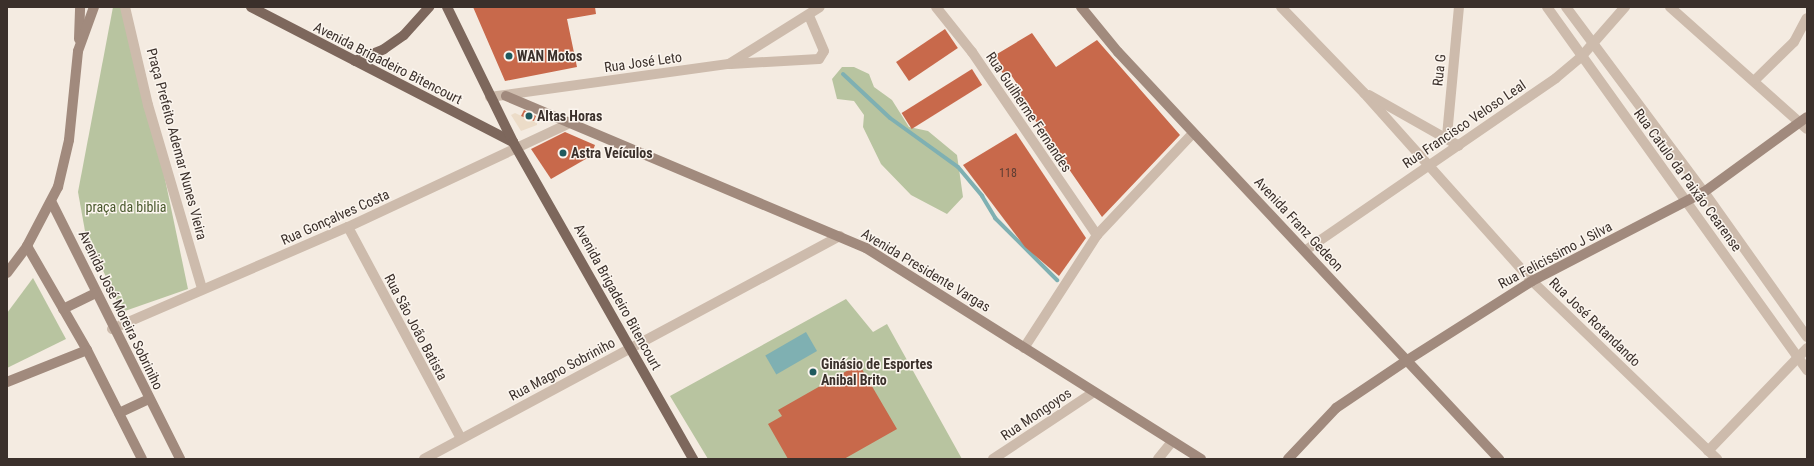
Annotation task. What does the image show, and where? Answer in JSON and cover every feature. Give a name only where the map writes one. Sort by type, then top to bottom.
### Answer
[{"type":"main road","name":"Avenida Brigadeiro Bitencourt","points":[[251,7],[355,60],[515,146],[693,459]]},
{"type":"main road","points":[[355,60],[384,49],[404,35],[429,7]]},
{"type":"main road","points":[[447,7],[515,146]]},
{"type":"street","points":[[7,273],[27,246],[52,203],[69,140],[78,51],[80,7]]},
{"type":"street","points":[[78,51],[94,7]]},
{"type":"street","name":"Praça Prefeito Ademar Nunes Vieira","points":[[125,7],[148,105],[202,289]]},
{"type":"street","name":"Rua José Leto","points":[[729,64],[820,7]]},
{"type":"street","name":"Rua Guilherme Fernandes","points":[[936,7],[972,52],[1097,235]]},
{"type":"street","name":"Avenida Franz Gedeon","points":[[1081,7],[1118,52],[1193,133],[1306,250],[1406,361],[1499,459]]},
{"type":"street","name":"Rua José Rotandando","points":[[1281,7],[1364,93],[1532,281],[1717,459]]},
{"type":"street","name":"Rua G","points":[[1447,136],[1459,7]]},
{"type":"street","name":"Rua Catulo da Paixão Cearense","points":[[1547,7],[1581,57],[1807,370]]},
{"type":"street","name":"Rua Catulo da Paixão Cearense","points":[[1566,7],[1704,192],[1807,337]]},
{"type":"street","name":"Rua Francisco Veloso Leal","points":[[1306,250],[1459,146],[1581,57],[1625,7]]},
{"type":"street","points":[[1670,7],[1805,123]]},
{"type":"street","name":"Rua José Leto","points":[[490,97],[729,64],[819,59],[824,51],[809,15]]},
{"type":"street","points":[[1755,80],[1794,42],[1807,18]]},
{"type":"street","name":"Rua José Rotandando","points":[[1364,93],[1447,136],[1459,146]]},
{"type":"street","name":"Avenida Presidente Vargas","points":[[506,96],[566,124],[840,236],[895,265],[1201,459]]},
{"type":"street","name":"Rua Felicissimo J Silva","points":[[1288,459],[1336,408],[1406,361],[1532,281],[1704,192],[1805,123]]},
{"type":"street","name":"Rua Gonçalves Costa","points":[[112,329],[348,227],[515,146],[566,124]]},
{"type":"street","points":[[1024,348],[1097,235],[1193,133]]},
{"type":"street","name":"Avenida José Moreira Sobriniho","points":[[52,203],[112,329],[180,459]]},
{"type":"street","name":"Rua São João Batista","points":[[348,227],[460,439]]},
{"type":"street","name":"Rua Magno Sobriniho","points":[[424,459],[840,236]]},
{"type":"street","points":[[27,246],[87,350],[142,459]]},
{"type":"street","points":[[63,309],[96,293]]},
{"type":"street","points":[[1708,450],[1807,348]]},
{"type":"street","points":[[7,382],[87,350]]},
{"type":"street","name":"Rua Mongoyos","points":[[993,459],[1094,392]]},
{"type":"street","points":[[119,414],[149,399]]},
{"type":"street","points":[[1158,459],[1172,442]]},
{"type":"green space","name":"praça da biblia","points":[[113,7],[129,7],[188,289],[122,312],[85,231],[78,192]]},
{"type":"green space","points":[[842,67],[854,67],[869,74],[874,87],[892,100],[909,127],[928,131],[957,155],[963,197],[947,214],[911,195],[881,164],[863,127],[864,115],[854,101],[837,99],[832,79]]},
{"type":"green space","points":[[33,278],[66,339],[7,368],[7,313]]},
{"type":"green space","name":"Ginásio de Esportes Anibal Brito","points":[[846,299],[873,332],[887,324],[962,459],[708,459],[670,396]]},
{"type":"shaded area","points":[[515,113],[537,123],[537,125],[521,131],[511,115]]},
{"type":"water","points":[[806,332],[817,351],[776,375],[765,356]]},
{"type":"building","points":[[473,7],[595,7],[596,14],[567,19],[577,67],[505,81]]},
{"type":"building","points":[[945,29],[958,48],[909,81],[896,62]]},
{"type":"building","points":[[1032,33],[1056,67],[1097,40],[1180,135],[1102,217],[1017,94],[1022,91],[1009,72],[1004,75],[992,57]]},
{"type":"building","points":[[972,69],[982,85],[912,129],[902,113]]},
{"type":"building","name":"Altas Horas","points":[[524,110],[536,116],[534,121],[521,116]]},
{"type":"building","name":"Astra Veículos","points":[[565,132],[595,145],[591,156],[551,179],[531,149]]},
{"type":"building","points":[[1016,133],[1086,238],[1059,276],[1025,247],[963,165]]},
{"type":"building","points":[[859,364],[897,429],[844,459],[788,459],[768,424],[782,416],[778,410]]},
{"type":"waterway","points":[[843,74],[890,118],[958,167],[982,196],[995,218],[1057,280]]},
{"type":"place","name":"WAN Motos","points":[[509,56]]},
{"type":"place","name":"Altas Horas","points":[[529,116]]},
{"type":"place","name":"Astra Veículos","points":[[563,153]]},
{"type":"place","name":"Ginásio de Esportes Anibal Brito","points":[[813,372]]}]
